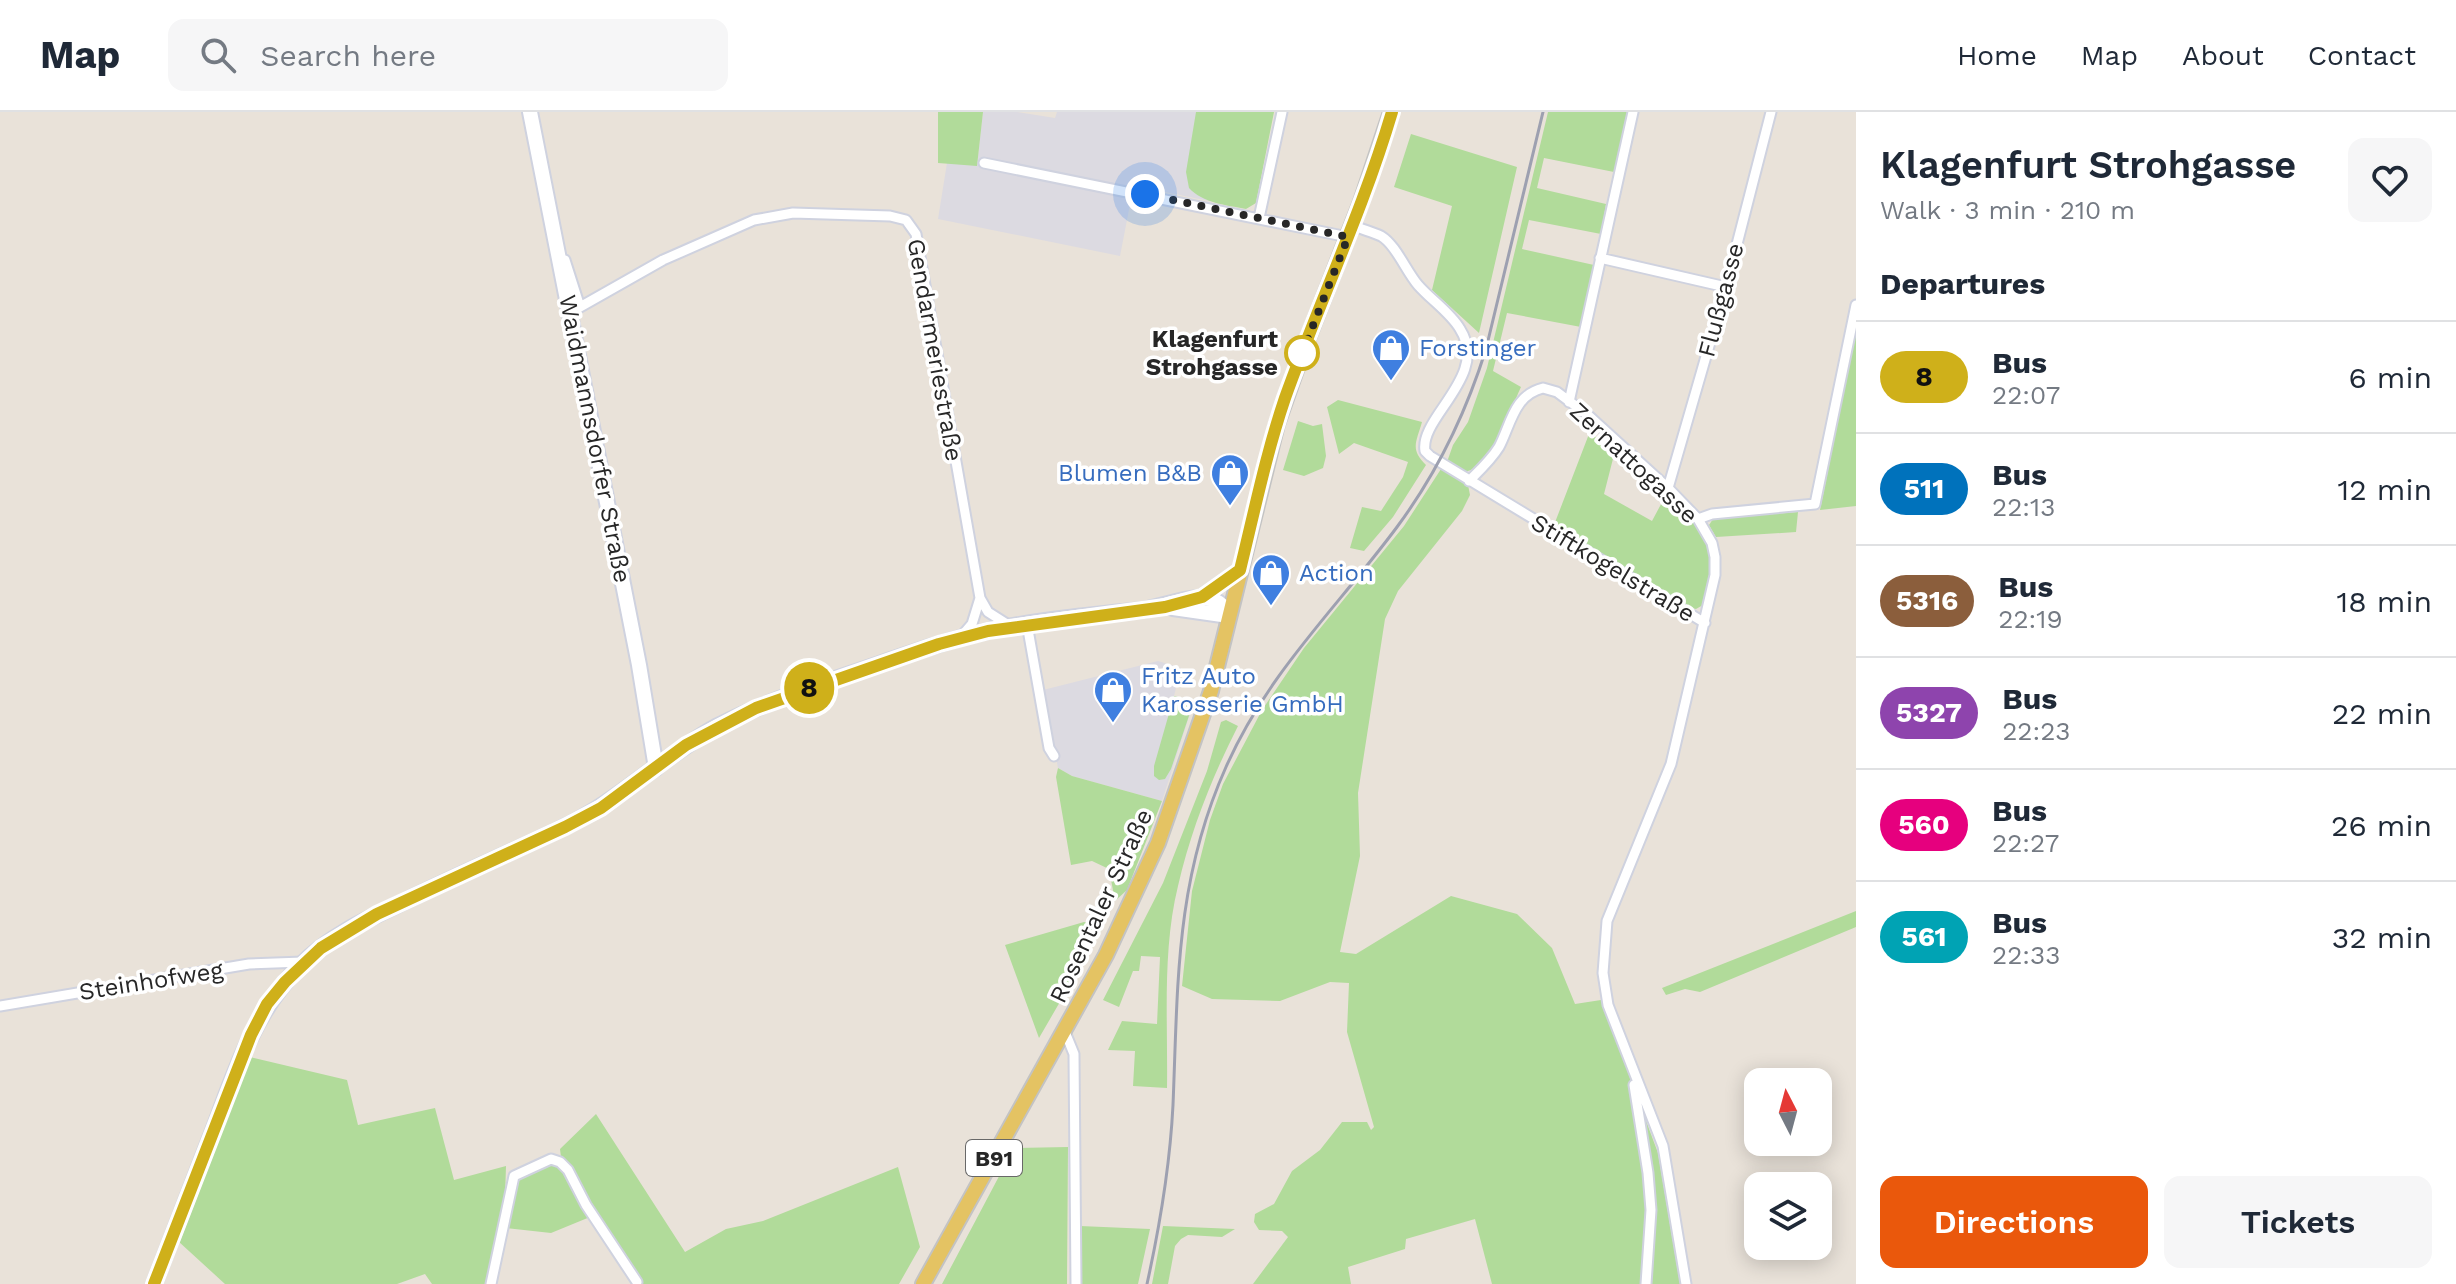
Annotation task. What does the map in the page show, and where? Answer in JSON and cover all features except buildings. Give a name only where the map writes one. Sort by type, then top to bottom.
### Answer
[{"type":"main road","name":"Waidmannsdorfer Straße","points":[[530,112],[639,665],[656,768]]},
{"type":"main road","name":"Rosentaler Straße","points":[[923,1284],[1114,941],[1158,843],[1211,691],[1277,424],[1391,112]]},
{"type":"main road","points":[[154,1284],[251,1035],[267,1004],[303,962],[334,940],[377,914],[601,808],[686,745],[756,708],[796,692],[988,631],[1165,607],[1202,597],[1240,570]]},
{"type":"main road","points":[[1165,607],[1229,616],[1218,600],[1202,597]]},
{"type":"street","points":[[1259,218],[1282,112]]},
{"type":"street","points":[[1569,402],[1633,112]]},
{"type":"street","name":"Flußgasse","points":[[1668,488],[1726,287],[1771,112]]},
{"type":"street","points":[[984,163],[1259,218],[1350,231]]},
{"type":"street","name":"Gendarmeriestraße","points":[[549,207],[580,307],[663,260],[754,220],[793,213],[890,216],[906,220],[916,234],[982,605],[981,626],[988,631]]},
{"type":"street","name":"Stiftkogelstraße","points":[[1350,231],[1383,238],[1418,285],[1454,320],[1468,346],[1464,369],[1451,399],[1426,435],[1424,444],[1430,456],[1705,623],[1671,764],[1607,921],[1603,973],[1608,1005],[1663,1146],[1686,1284]]},
{"type":"street","points":[[1600,258],[1726,287]]},
{"type":"street","points":[[1698,519],[1712,514],[1815,504],[1856,305]]},
{"type":"street","name":"Zernattogasse","points":[[1469,481],[1498,448],[1517,406],[1525,397],[1543,388],[1557,392],[1589,416],[1698,519],[1712,543],[1715,557],[1715,575],[1705,623]]},
{"type":"street","points":[[959,639],[982,605],[1010,626]]},
{"type":"street","points":[[1027,624],[1049,748],[1054,756]]},
{"type":"street","name":"Steinhofweg","points":[[0,1006],[249,964],[303,962]]},
{"type":"street","points":[[1065,1032],[1074,1054],[1076,1284]]},
{"type":"street","points":[[1632,1069],[1651,1210],[1646,1284]]},
{"type":"street","points":[[491,1284],[514,1176],[543,1160],[551,1159],[568,1170],[586,1205],[637,1282]]},
{"type":"shaded area","points":[[983,112],[1017,112],[1055,118],[1057,112],[1236,112],[1240,123],[1224,204],[1150,189],[1149,192],[1133,189],[1120,256],[938,219],[947,163],[977,165]]},
{"type":"shaded area","points":[[1158,661],[1181,668],[1174,696],[1194,701],[1162,801],[1072,776],[1058,768],[1043,690]]},
{"type":"green space","points":[[938,112],[983,112],[977,166],[938,163]]},
{"type":"green space","points":[[1196,112],[1274,112],[1256,203],[1246,209],[1208,200],[1189,188],[1186,172]]},
{"type":"green space","points":[[1548,112],[1627,112],[1614,172],[1544,158],[1537,188],[1606,204],[1601,234],[1529,220],[1522,249],[1594,265],[1581,327],[1507,313],[1493,371],[1521,387],[1492,449],[1475,468],[1465,472],[1447,462],[1453,445],[1468,422],[1487,368]]},
{"type":"green space","points":[[1411,134],[1517,167],[1479,333],[1432,290],[1452,206],[1394,187]]},
{"type":"green space","points":[[1856,331],[1856,506],[1820,510]]},
{"type":"green space","points":[[1338,400],[1422,422],[1416,450],[1426,465],[1393,517],[1364,551],[1350,548],[1362,507],[1381,511],[1403,477],[1408,462],[1354,443],[1339,454],[1327,407]]},
{"type":"green space","points":[[1298,421],[1313,426],[1322,424],[1326,456],[1323,468],[1304,476],[1283,470]]},
{"type":"green space","points":[[1589,434],[1616,447],[1604,494],[1652,521],[1667,493],[1696,526],[1710,556],[1703,605],[1696,609],[1688,607],[1554,525]]},
{"type":"green space","points":[[1441,469],[1468,485],[1470,495],[1462,511],[1398,591],[1385,619],[1358,793],[1360,856],[1340,952],[1356,954],[1451,896],[1517,914],[1552,948],[1575,1004],[1601,1000],[1658,1153],[1680,1284],[1492,1284],[1475,1219],[1406,1239],[1405,1249],[1348,1267],[1351,1284],[1253,1284],[1288,1237],[1282,1231],[1259,1230],[1254,1222],[1255,1214],[1274,1204],[1292,1171],[1320,1150],[1342,1122],[1367,1122],[1371,1130],[1374,1127],[1347,1032],[1349,983],[1330,982],[1280,1001],[1212,999],[1182,986],[1192,891],[1210,820],[1223,784],[1262,710],[1304,648],[1404,526]]},
{"type":"green space","points":[[1798,512],[1796,532],[1716,537],[1709,525],[1713,519]]},
{"type":"green space","points":[[1174,696],[1194,701],[1171,769],[1165,779],[1159,780],[1154,776],[1154,766]]},
{"type":"green space","points":[[1226,720],[1238,726],[1196,824],[1173,911],[1167,987],[1167,1088],[1133,1086],[1135,1051],[1108,1050],[1122,1021],[1157,1024],[1160,957],[1141,956],[1139,971],[1133,971],[1119,1007],[1103,1000],[1163,883],[1207,771],[1221,722]]},
{"type":"green space","points":[[1058,768],[1072,776],[1162,801],[1127,890],[1115,901],[1109,869],[1092,861],[1071,865],[1056,777]]},
{"type":"green space","points":[[1856,911],[1856,927],[1700,992],[1685,989],[1666,995],[1662,988]]},
{"type":"green space","points":[[1084,922],[1104,926],[1039,1038],[1005,945]]},
{"type":"green space","points":[[250,1057],[347,1080],[358,1125],[435,1108],[454,1180],[506,1166],[505,1197],[486,1284],[432,1284],[425,1274],[397,1284],[225,1284],[178,1241]]},
{"type":"green space","points":[[596,1114],[685,1252],[726,1229],[763,1221],[898,1167],[920,1247],[899,1284],[642,1284],[561,1157],[560,1149]]},
{"type":"green space","points":[[1068,1147],[1067,1284],[942,1284],[1014,1148]]},
{"type":"green space","points":[[544,1164],[554,1164],[565,1172],[590,1217],[551,1233],[506,1228],[514,1189],[521,1178]]},
{"type":"green space","points":[[1080,1226],[1150,1229],[1138,1284],[1080,1284]]},
{"type":"green space","points":[[1163,1226],[1235,1229],[1222,1237],[1188,1235],[1181,1239],[1175,1246],[1168,1284],[1152,1284]]},
{"type":"railway","points":[[1147,1284],[1170,1150],[1182,933],[1188,892],[1209,809],[1226,767],[1262,701],[1397,527],[1449,442],[1486,349],[1543,112]]},
{"type":"bus line","name":"8","points":[[154,1284],[251,1035],[267,1004],[303,962],[321,948],[377,914],[601,808],[686,745],[756,708],[939,644],[988,631],[1165,607],[1202,597],[1240,570],[1277,424],[1392,112]]},
{"type":"place","name":"Klagenfurt Strohgasse","points":[[1302,353]]},
{"type":"place","name":"Forstinger","points":[[1391,382]]},
{"type":"place","name":"Blumen B&B","points":[[1230,507]]},
{"type":"place","name":"Action","points":[[1271,607]]},
{"type":"place","name":"Fritz Auto Karosserie GmbH","points":[[1113,724]]},
{"type":"route","points":[[1145,194],[1348,237],[1301,356],[1302,353]]}]
